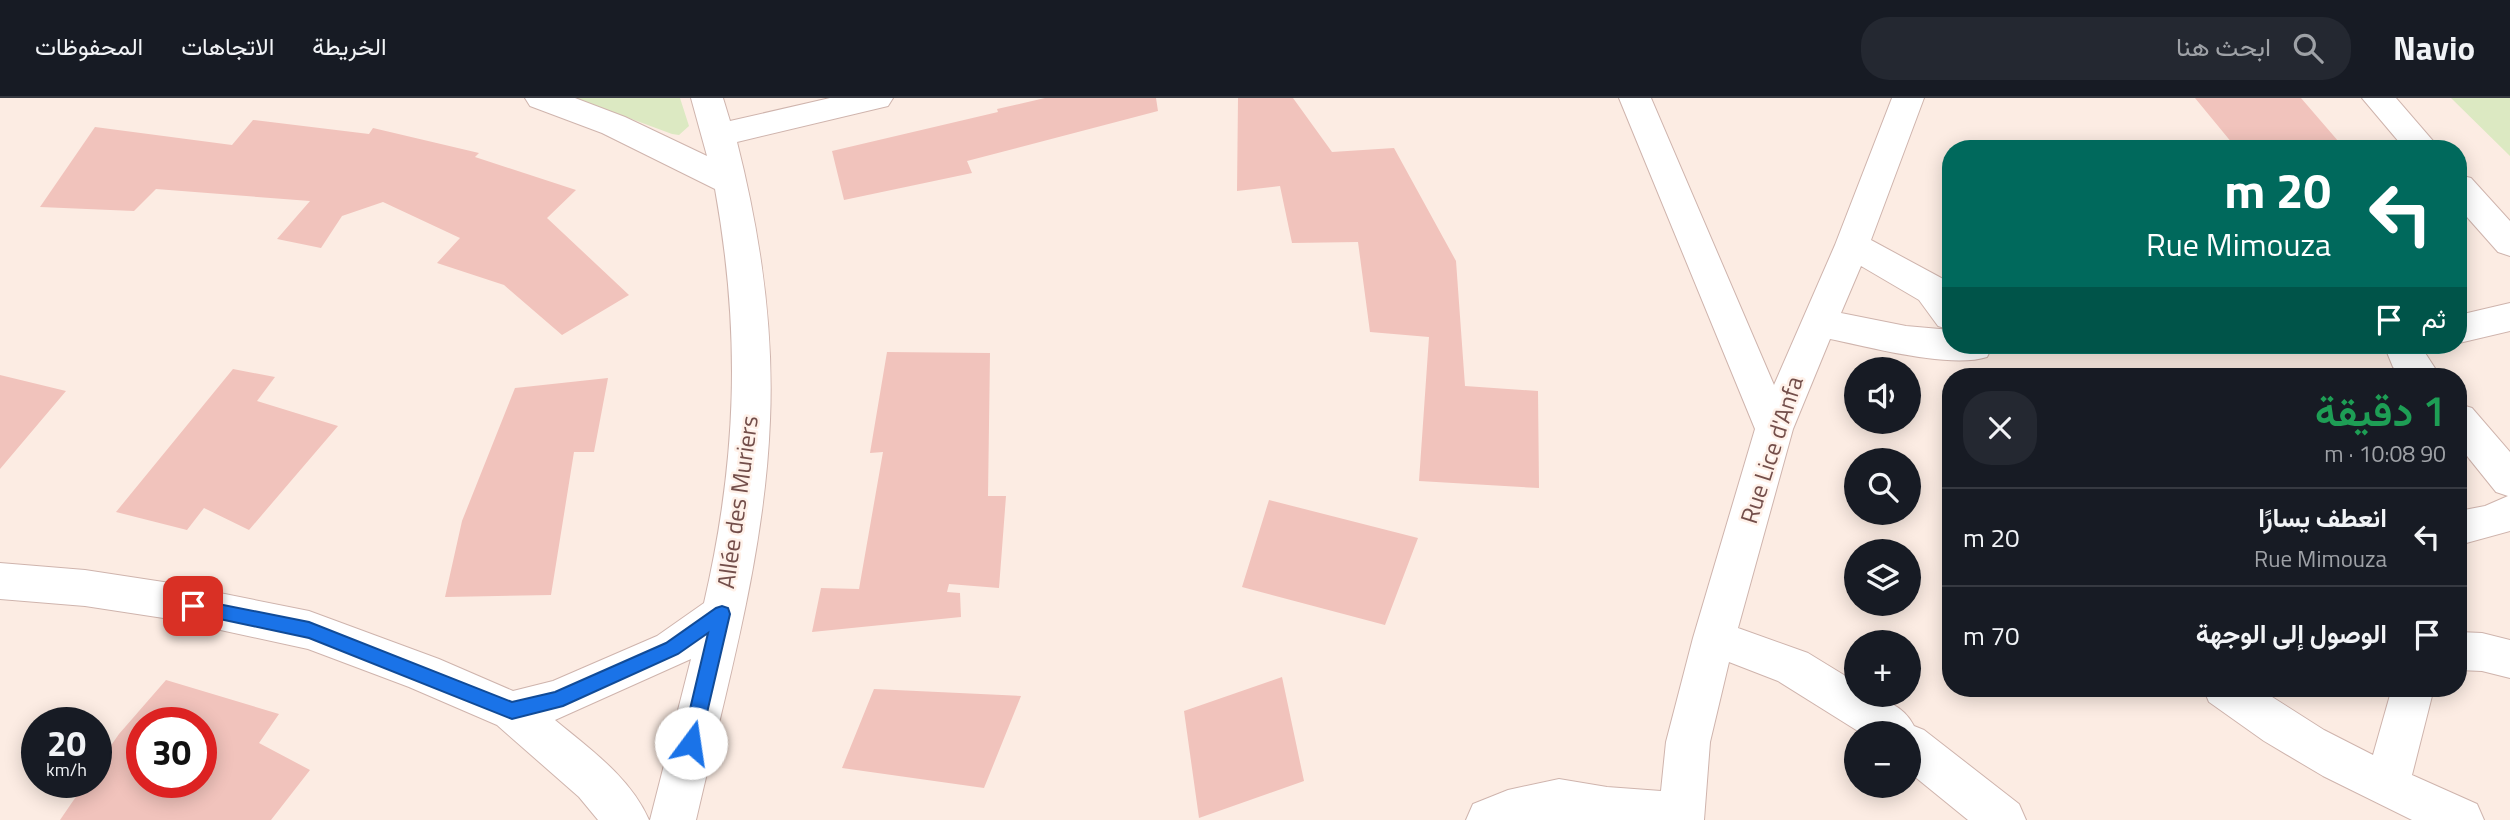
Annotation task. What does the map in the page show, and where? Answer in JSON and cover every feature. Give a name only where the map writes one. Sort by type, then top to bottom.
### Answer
[{"type":"street","points":[[541,98],[582,111],[646,139],[729,182]]},
{"type":"street","name":"Allée des Muriers","points":[[673,820],[722,614],[749,462],[752,387],[747,288],[720,135],[707,98]]},
{"type":"street","points":[[720,135],[877,98]]},
{"type":"street","points":[[1634,98],[1774,429]]},
{"type":"street","name":"Rue Lice d'Anfa","points":[[1683,818],[1688,742],[1714,638],[1774,429],[1852,245],[1908,98]]},
{"type":"street","points":[[2378,98],[2416,140]]},
{"type":"street","points":[[2467,196],[2510,243]]},
{"type":"street","points":[[1852,245],[1932,290],[1942,304]]},
{"type":"street","points":[[2467,327],[2510,317]]},
{"type":"street","points":[[1818,322],[1942,348]]},
{"type":"street","points":[[2405,354],[2415,368]]},
{"type":"street","points":[[2467,429],[2510,480]]},
{"type":"street","points":[[2467,526],[2492,521],[2510,512]]},
{"type":"street","points":[[0,581],[85,588],[170,601],[309,630],[424,673],[512,711],[594,782],[626,820]]},
{"type":"street","points":[[512,711],[557,700],[661,654],[722,614]]},
{"type":"street","points":[[1714,638],[1793,667],[1879,721]]},
{"type":"street","points":[[2467,651],[2510,659]]},
{"type":"street","points":[[2237,697],[2292,736],[2387,786],[2461,820]]},
{"type":"street","points":[[2387,786],[2411,697]]},
{"type":"street","points":[[1921,755],[2003,820]]},
{"type":"street","points":[[1489,820],[1507,812],[1559,801],[1683,818]]},
{"type":"green space","points":[[575,98],[680,98],[689,126],[679,135],[672,134]]},
{"type":"green space","points":[[2451,98],[2510,98],[2510,156]]},
{"type":"building","points":[[1045,98],[1156,98],[1158,111],[967,161],[972,173],[844,200],[832,151],[998,112],[997,109]]},
{"type":"building","points":[[1238,98],[1293,98],[1332,152],[1394,148],[1456,261],[1465,386],[1538,391],[1539,488],[1419,481],[1429,337],[1370,332],[1358,242],[1292,243],[1280,186],[1237,191]]},
{"type":"building","points":[[2195,98],[2301,98],[2337,140],[2230,140]]},
{"type":"building","points":[[253,120],[369,134],[373,128],[479,153],[475,157],[576,190],[547,218],[629,295],[562,335],[504,285],[437,263],[460,238],[383,202],[342,216],[321,248],[277,239],[310,201],[156,189],[134,211],[40,207],[95,127],[232,145]]},
{"type":"building","points":[[887,352],[990,353],[988,496],[1006,496],[999,588],[949,584],[947,592],[960,593],[961,617],[812,632],[821,588],[859,589],[883,452],[870,453]]},
{"type":"building","points":[[233,369],[275,377],[257,401],[338,426],[249,530],[204,508],[187,530],[116,512]]},
{"type":"building","points":[[0,375],[66,391],[0,469]]},
{"type":"building","points":[[608,378],[594,452],[574,452],[551,595],[445,597],[462,521],[515,388]]},
{"type":"building","points":[[1269,500],[1418,538],[1385,625],[1242,587]]},
{"type":"building","points":[[1282,677],[1304,781],[1199,818],[1184,711]]},
{"type":"building","points":[[166,680],[279,714],[259,743],[310,770],[271,820],[60,820],[75,798],[112,798],[112,744],[126,726],[126,798],[217,798],[217,707],[142,707]]},
{"type":"building","points":[[874,689],[1021,696],[984,788],[842,768]]},
{"type":"route","points":[[193,606],[309,630],[424,673],[512,711],[557,700],[672,649],[722,614],[691,743]]}]
